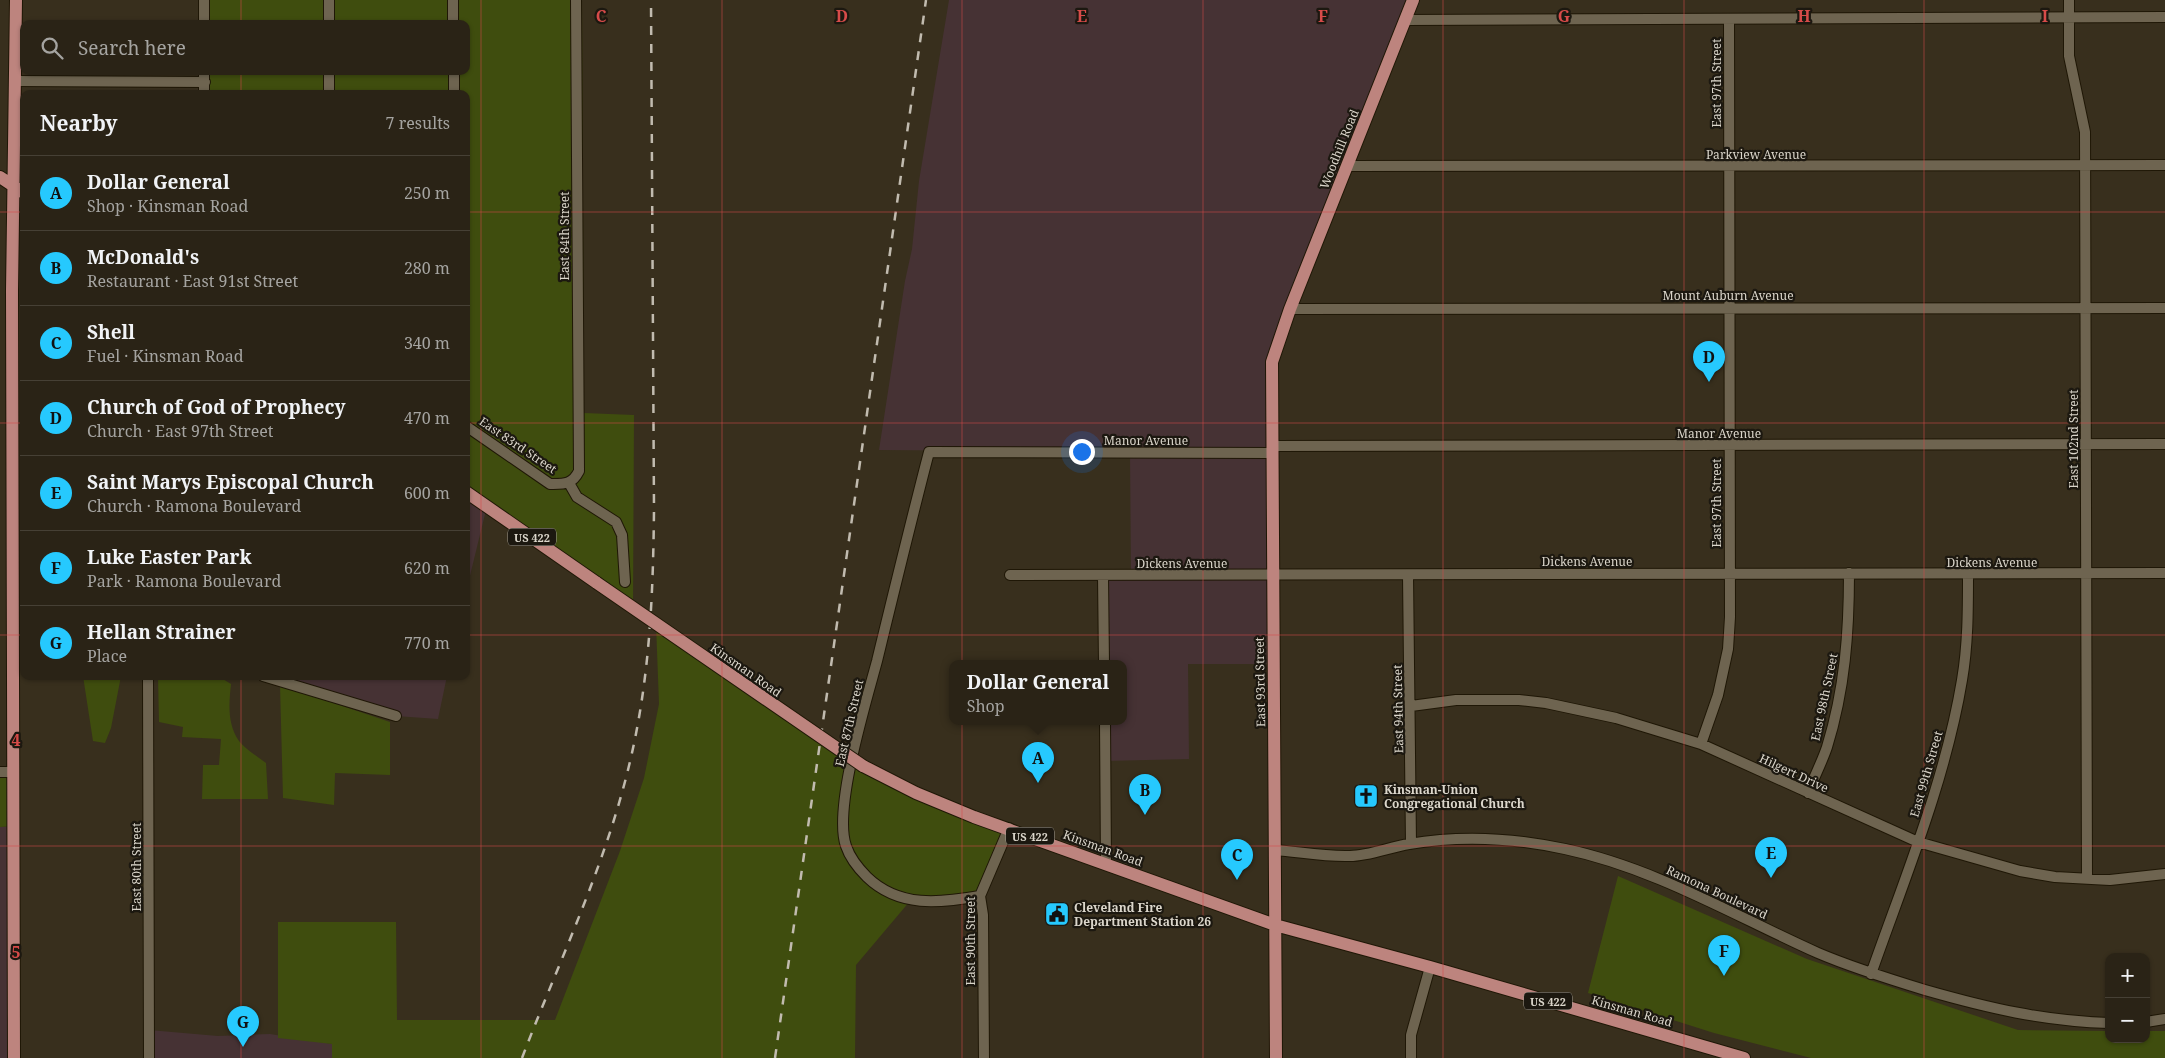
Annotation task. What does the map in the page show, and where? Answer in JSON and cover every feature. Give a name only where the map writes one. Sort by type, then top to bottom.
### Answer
[{"type":"main road","points":[[14,1058],[12,185],[16,0]]},
{"type":"main road","name":"Woodhill Road","points":[[1290,309],[1413,0]]},
{"type":"main road","points":[[0,177],[20,190]]},
{"type":"main road","name":"East 93rd Street","points":[[1276,1058],[1272,362],[1290,309]]},
{"type":"main road","name":"Kinsman Road","points":[[470,495],[863,766],[916,793],[974,817],[1275,925],[1430,967],[1744,1058]]},
{"type":"street","points":[[204,0],[204,20]]},
{"type":"street","points":[[329,0],[329,20]]},
{"type":"street","points":[[453,0],[454,20]]},
{"type":"street","name":"East 84th Street","points":[[576,0],[579,471]]},
{"type":"street","name":"East 102nd Street","points":[[2069,0],[2069,56],[2085,132],[2087,879]]},
{"type":"street","points":[[1405,20],[2165,18]]},
{"type":"street","name":"East 97th Street","points":[[1701,744],[1718,695],[1728,649],[1730,617],[1729,19]]},
{"type":"street","points":[[204,75],[204,90]]},
{"type":"street","points":[[329,75],[329,90]]},
{"type":"street","points":[[454,75],[454,90]]},
{"type":"street","points":[[15,81],[204,82]]},
{"type":"street","name":"Parkview Avenue","points":[[1347,166],[2165,165]]},
{"type":"street","name":"Mount Auburn Avenue","points":[[1290,309],[2165,308]]},
{"type":"street","name":"East 83rd Street","points":[[470,429],[550,484],[565,484],[574,481],[579,471]]},
{"type":"street","name":"Manor Avenue","points":[[929,452],[1729,445],[2165,444]]},
{"type":"street","name":"East 87th Street","points":[[929,452],[854,752],[843,808],[842,828],[852,860],[875,886],[892,895],[910,901],[927,902],[951,901],[980,896]]},
{"type":"street","points":[[569,483],[577,497],[616,522],[622,535],[625,582]]},
{"type":"street","name":"East 98th Street","points":[[1808,793],[1826,748],[1842,683],[1847,645],[1849,573]]},
{"type":"street","name":"Dickens Avenue","points":[[1010,575],[2165,573]]},
{"type":"street","name":"East 99th Street","points":[[1871,974],[1918,842],[1949,743],[1962,679],[1968,625],[1968,574]]},
{"type":"street","name":"East 94th Street","points":[[1408,575],[1411,706],[1411,844]]},
{"type":"street","points":[[1103,576],[1104,660]]},
{"type":"street","name":"East 80th Street","points":[[148,680],[149,1058]]},
{"type":"street","points":[[276,680],[396,716]]},
{"type":"street","name":"Hilgert Drive","points":[[1411,706],[1491,698],[1546,703],[1616,718],[1701,744],[1918,842],[2020,871],[2055,877],[2087,879],[2132,879],[2165,874]]},
{"type":"street","points":[[1105,725],[1106,863]]},
{"type":"street","points":[[0,772],[14,772]]},
{"type":"street","name":"East 90th Street","points":[[984,1058],[983,915],[980,896],[1009,828]]},
{"type":"street","name":"Ramona Boulevard","points":[[1276,850],[1350,856],[1411,844],[1459,839],[1508,839],[1573,851],[1620,864],[1679,886],[1811,949],[1871,974],[2023,1016],[2105,1023]]},
{"type":"street","points":[[1411,1058],[1411,1035],[1430,967]]},
{"type":"street","points":[[2150,1021],[2165,1019]]},
{"type":"shaded area","points":[[949,0],[1413,0],[1272,362],[1274,664],[1188,664],[1189,759],[1105,761],[1105,725],[1127,725],[1127,660],[1104,660],[1103,576],[1131,575],[1130,452],[879,450],[905,281],[912,249],[919,181]]},
{"type":"shaded area","points":[[470,495],[487,506],[470,576]]},
{"type":"shaded area","points":[[276,680],[446,680],[438,719],[396,716]]},
{"type":"shaded area","points":[[14,826],[14,1058],[0,1058],[0,827]]},
{"type":"shaded area","points":[[149,1030],[218,1036],[270,1034],[332,1044],[510,1058],[149,1058]]},
{"type":"green space","points":[[204,0],[582,0],[584,413],[634,415],[633,608],[470,495],[470,90],[204,90],[204,75],[470,75],[470,20],[204,20]]},
{"type":"green space","points":[[656,624],[863,766],[1009,828],[980,896],[910,901],[856,965],[855,1058],[332,1058],[332,1044],[278,1038],[278,922],[396,922],[397,1020],[555,1020],[620,851],[644,778],[659,704]]},
{"type":"green space","points":[[84,680],[120,680],[111,728],[105,743],[93,741]]},
{"type":"green space","points":[[158,680],[224,680],[231,684],[229,706],[232,728],[239,741],[266,763],[268,799],[202,799],[203,765],[219,765],[221,739],[182,737],[183,727],[159,722]]},
{"type":"green space","points":[[280,685],[390,722],[390,775],[335,773],[334,805],[283,798]]},
{"type":"green space","points":[[0,772],[14,772],[14,826],[0,827]]},
{"type":"green space","points":[[1618,876],[1807,959],[2018,1030],[2105,1031],[2105,1043],[2150,1043],[2150,1031],[2165,1031],[2165,1058],[1811,1058],[1714,1033],[1588,993]]},
{"type":"railway","points":[[522,1058],[589,891],[613,823],[632,754],[644,685],[651,615],[654,509],[651,0]]},
{"type":"railway","points":[[775,1058],[926,0]]},
{"type":"place","name":"Church of God of Prophecy","points":[[1709,382]]},
{"type":"place","name":"Dollar General","points":[[1038,783]]},
{"type":"place","name":"Kinsman-Union Congregational Church","points":[[1366,796]]},
{"type":"place","name":"McDonald's","points":[[1145,815]]},
{"type":"place","name":"Saint Marys Episcopal Church","points":[[1771,878]]},
{"type":"place","name":"Shell","points":[[1237,880]]},
{"type":"place","name":"Cleveland Fire Department Station 26","points":[[1057,914]]},
{"type":"place","name":"Luke Easter Park","points":[[1724,976]]},
{"type":"place","name":"Hellan Strainer","points":[[243,1047]]}]
